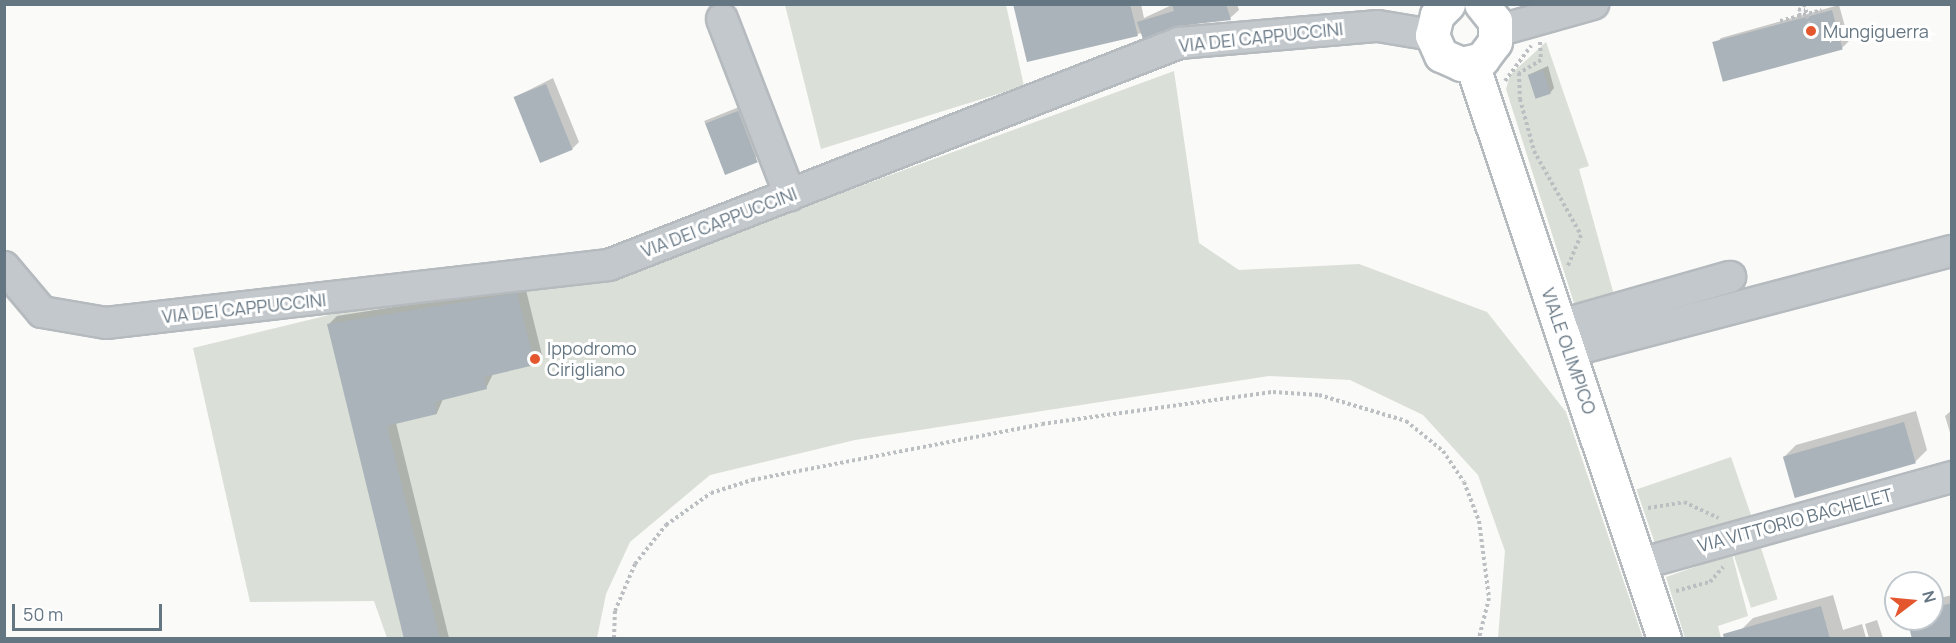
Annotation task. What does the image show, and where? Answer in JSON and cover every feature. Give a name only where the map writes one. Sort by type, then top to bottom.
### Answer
[{"type":"main road","points":[[1448,4],[1437,15],[1432,35],[1442,55],[1472,64],[1490,51],[1489,18]]},
{"type":"main road","name":"VIALE OLIMPICO","points":[[1472,64],[1566,338],[1664,639]]},
{"type":"street","points":[[1489,18],[1593,4]]},
{"type":"street","points":[[722,19],[790,195]]},
{"type":"street","name":"VIA DEI CAPPUCCINI","points":[[4,267],[42,312],[106,323],[609,265],[1179,43],[1378,26],[1432,35]]},
{"type":"street","points":[[1566,338],[1731,310],[1952,251]]},
{"type":"street","points":[[1566,338],[1730,278]]},
{"type":"street","name":"VIA VITTORIO BACHELET","points":[[1640,564],[1952,477]]},
{"type":"path","points":[[1800,16],[1798,10],[1804,6],[1811,31]]},
{"type":"path","points":[[1780,21],[1822,10]]},
{"type":"path","points":[[614,639],[615,611],[635,564],[666,525],[711,493],[752,480],[1042,424],[1273,392],[1319,395],[1406,421],[1443,451],[1464,482],[1479,521],[1489,598],[1479,639]]},
{"type":"shaded area","points":[[785,5],[1006,5],[1024,86],[821,149]]},
{"type":"shaded area","points":[[1546,42],[1589,166],[1579,169],[1614,295],[1574,303],[1506,89],[1510,75]]},
{"type":"shaded area","name":"Ippodromo Cirigliano","points":[[1174,71],[1199,243],[1239,270],[1359,264],[1487,312],[1566,412],[1643,638],[1498,638],[1505,551],[1478,475],[1423,415],[1350,380],[1269,376],[855,440],[710,475],[630,542],[606,594],[597,638],[387,638],[374,601],[250,602],[193,348],[358,308],[516,281],[556,288],[650,263]]},
{"type":"shaded area","points":[[1731,457],[1753,521],[1659,554],[1636,490]]},
{"type":"shaded area","points":[[1760,545],[1778,599],[1751,608],[1733,554]]},
{"type":"shaded area","points":[[1732,554],[1748,616],[1718,626],[1721,638],[1685,638],[1666,577]]},
{"type":"building","points":[[1013,4],[1130,4],[1138,36],[1027,62]]},
{"type":"building","points":[[1172,4],[1226,4],[1231,20],[1177,26],[1143,39],[1137,22],[1174,11]]},
{"type":"building","points":[[1832,10],[1843,50],[1723,82],[1712,42]]},
{"type":"building","points":[[1543,70],[1551,94],[1536,99],[1528,75]]},
{"type":"building","points":[[546,84],[573,150],[540,163],[514,97]]},
{"type":"building","points":[[738,111],[758,162],[725,175],[705,124]]},
{"type":"building","points":[[517,293],[535,365],[484,377],[487,389],[435,402],[437,414],[387,426],[440,639],[404,639],[327,324]]},
{"type":"building","points":[[1904,422],[1916,463],[1795,498],[1783,457]]},
{"type":"building","points":[[1952,603],[1952,639],[1912,639],[1910,631],[1944,631],[1944,605]]},
{"type":"building","points":[[1821,606],[1830,639],[1724,639],[1723,634]]},
{"type":"place","name":"Mungiguerra","points":[[1811,31]]},
{"type":"place","name":"Ippodromo Cirigliano","points":[[535,359]]}]
